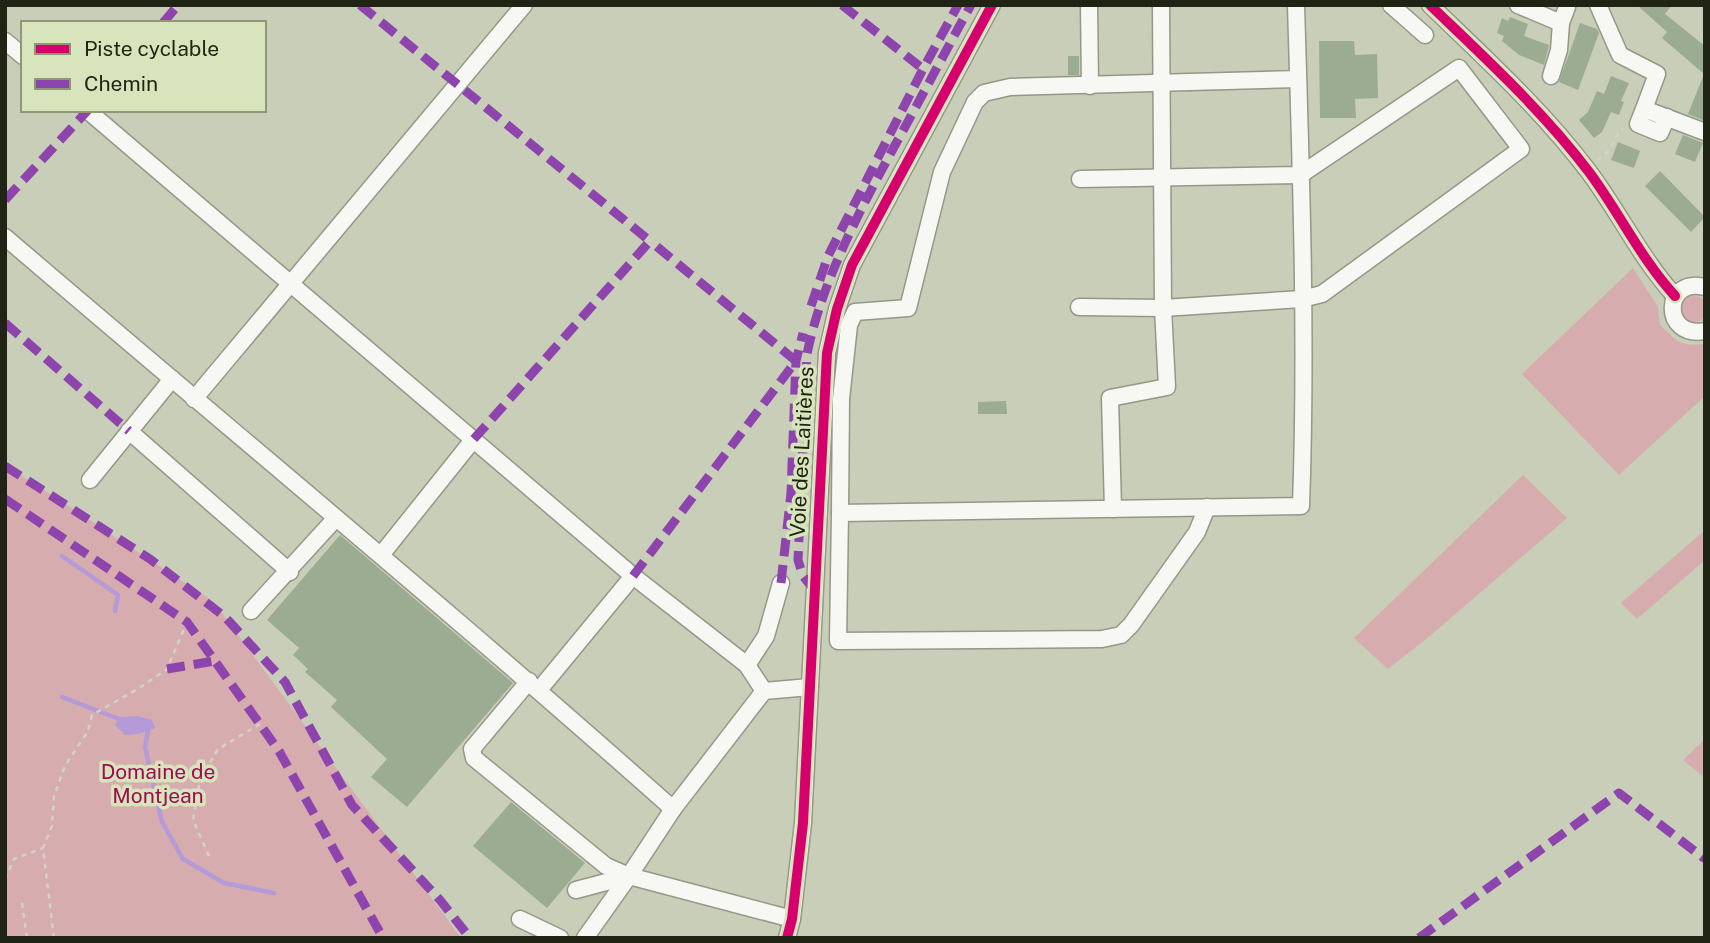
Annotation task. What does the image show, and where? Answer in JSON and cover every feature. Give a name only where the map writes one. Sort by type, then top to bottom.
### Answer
[{"type":"street","points":[[194,399],[524,5]]},
{"type":"street","name":"Voie des Laitières","points":[[787,938],[792,919],[803,823],[823,388],[827,353],[837,309],[865,237],[992,5]]},
{"type":"street","points":[[1089,5],[1090,86]]},
{"type":"street","points":[[1113,509],[1110,398],[1167,387],[1163,308],[1161,5]]},
{"type":"street","points":[[840,513],[1301,506],[1304,446],[1296,5]]},
{"type":"street","points":[[1391,5],[1425,35]]},
{"type":"street","points":[[1430,5],[1537,112],[1588,171],[1648,261],[1675,296]]},
{"type":"street","points":[[1518,5],[1561,23]]},
{"type":"street","points":[[1598,5],[1620,55],[1657,74],[1641,117],[1660,133],[1667,117],[1705,132]]},
{"type":"street","points":[[1551,76],[1567,6]]},
{"type":"street","points":[[5,41],[21,54]]},
{"type":"street","points":[[1079,307],[1163,308],[1302,299],[1322,294],[1521,149],[1460,68],[1300,174],[1080,179]]},
{"type":"street","points":[[1207,508],[1197,532],[1131,625],[1121,635],[1102,639],[838,642],[841,399],[849,326],[855,312],[908,308],[942,173],[975,102],[984,93],[1010,88],[1298,79]]},
{"type":"street","points":[[89,112],[633,576],[747,665],[764,691]]},
{"type":"street","points":[[5,237],[534,685],[673,809]]},
{"type":"street","points":[[1705,287],[1689,286],[1675,296],[1672,312],[1680,326],[1694,332],[1705,331]]},
{"type":"street","points":[[90,480],[172,379]]},
{"type":"street","points":[[129,431],[290,572]]},
{"type":"street","points":[[381,555],[473,440]]},
{"type":"street","points":[[251,611],[290,572],[336,518]]},
{"type":"street","points":[[633,576],[472,749],[474,758],[606,866],[629,876],[792,919]]},
{"type":"street","points":[[747,665],[766,636],[781,583]]},
{"type":"street","points":[[585,938],[673,809],[764,691],[810,687]]},
{"type":"street","points":[[576,890],[629,876]]},
{"type":"street","points":[[520,919],[560,938]]},
{"type":"path","points":[[1588,171],[1611,150],[1620,130],[1641,117]]},
{"type":"path","points":[[54,938],[43,849],[52,826],[54,796],[65,766],[88,731],[92,715],[167,669],[187,622]]},
{"type":"path","points":[[209,856],[193,820],[200,780],[218,749],[260,724]]},
{"type":"path","points":[[5,879],[14,859],[43,849]]},
{"type":"path","points":[[22,903],[27,938]]},
{"type":"green space","points":[[1633,268],[1658,307],[1660,325],[1680,342],[1705,344],[1705,396],[1619,475],[1522,374]]},
{"type":"green space","points":[[1694,296],[1703,300],[1707,309],[1703,318],[1694,322],[1685,318],[1681,309],[1685,300]]},
{"type":"green space","name":"Domaine de Montjean","points":[[5,467],[214,602],[461,938],[5,938]]},
{"type":"green space","points":[[1523,475],[1567,518],[1388,669],[1354,638]]},
{"type":"green space","points":[[1705,530],[1705,560],[1637,619],[1621,603]]},
{"type":"green space","points":[[1705,739],[1705,778],[1683,760]]},
{"type":"shaded area","points":[[138,716],[152,720],[155,728],[125,735],[115,725],[120,717]]},
{"type":"building","points":[[1637,5],[1672,5],[1665,14],[1705,46],[1703,120],[1688,114],[1704,74],[1662,38],[1667,32]]},
{"type":"building","points":[[1510,17],[1528,24],[1524,36],[1549,45],[1544,65],[1519,55],[1502,41],[1504,36],[1497,33],[1502,18],[1508,21]]},
{"type":"building","points":[[1580,23],[1597,29],[1599,33],[1578,90],[1559,82]]},
{"type":"building","points":[[1319,41],[1354,41],[1355,55],[1377,54],[1378,98],[1355,99],[1356,118],[1320,118]]},
{"type":"building","points":[[1068,56],[1079,56],[1079,75],[1068,75]]},
{"type":"building","points":[[1611,76],[1629,83],[1621,101],[1624,102],[1619,115],[1611,112],[1602,132],[1594,138],[1579,120],[1588,112],[1597,91],[1604,94]]},
{"type":"building","points":[[1683,135],[1703,143],[1695,162],[1675,154]]},
{"type":"building","points":[[1618,142],[1640,151],[1634,168],[1611,160]]},
{"type":"building","points":[[1660,171],[1705,217],[1691,232],[1645,186]]},
{"type":"building","points":[[1006,401],[1007,414],[978,414],[978,402]]},
{"type":"building","points":[[340,535],[513,683],[407,807],[371,777],[387,759],[331,707],[337,700],[305,672],[308,669],[293,655],[299,648],[267,620]]},
{"type":"building","points":[[511,802],[585,863],[547,908],[473,846]]},
{"type":"waterway","points":[[62,556],[118,595],[115,611]]},
{"type":"waterway","points":[[62,697],[119,719]]},
{"type":"waterway","points":[[148,731],[145,747],[162,822],[183,859],[224,883],[274,893]]},
{"type":"marked path","points":[[165,21],[178,5]]},
{"type":"marked path","points":[[360,5],[650,241],[473,440]]},
{"type":"marked path","points":[[842,5],[923,69]]},
{"type":"marked path","points":[[811,306],[828,256],[958,5]]},
{"type":"marked path","points":[[815,591],[803,576],[798,560],[807,354],[814,327],[832,274],[855,222],[971,5]]},
{"type":"marked path","points":[[5,200],[86,112]]},
{"type":"marked path","points":[[633,576],[796,361],[650,241]]},
{"type":"marked path","points":[[5,323],[129,431]]},
{"type":"marked path","points":[[781,583],[791,493],[796,361],[803,333]]},
{"type":"marked path","points":[[5,466],[150,559],[225,617],[285,682],[352,805],[440,900],[470,938]]},
{"type":"marked path","points":[[5,499],[187,622],[279,751],[383,938]]},
{"type":"marked path","points":[[167,669],[214,661]]},
{"type":"marked path","points":[[1419,938],[1619,793],[1705,859]]},
{"type":"cycle path","points":[[787,938],[792,919],[803,823],[827,353],[837,309],[852,265],[992,5]]},
{"type":"cycle path","points":[[1430,5],[1513,86],[1571,149],[1600,187],[1651,267],[1675,296]]}]
